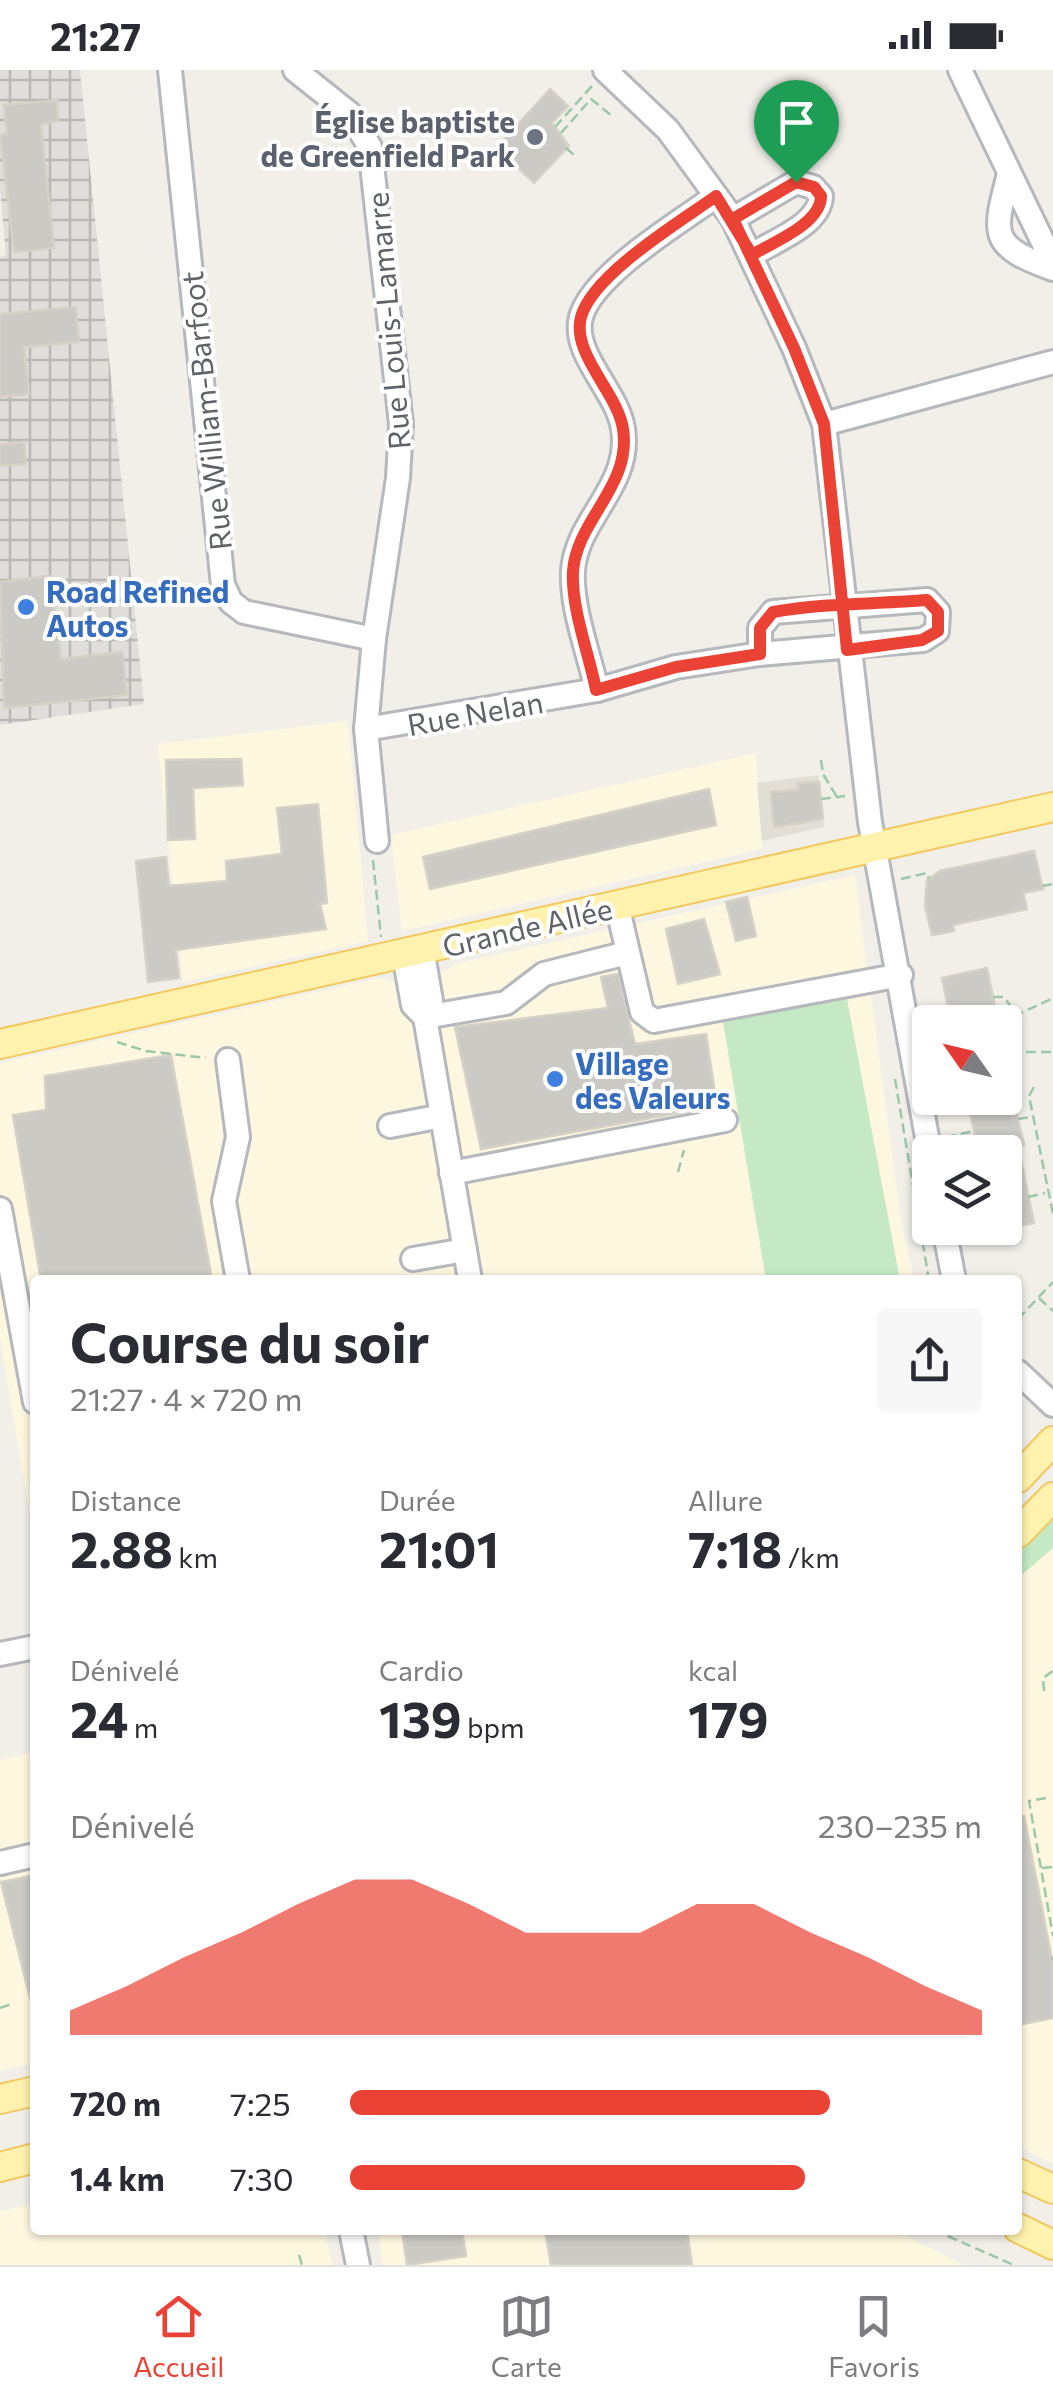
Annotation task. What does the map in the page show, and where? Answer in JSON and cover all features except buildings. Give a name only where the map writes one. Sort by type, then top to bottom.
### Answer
[{"type":"main road","name":"Grande Allée","points":[[1,1037],[402,948],[617,906],[1053,807]]},
{"type":"main road","points":[[1022,1474],[1053,1442]]},
{"type":"main road","points":[[1022,1528],[1053,1497]]},
{"type":"main road","points":[[0,2099],[30,2092]]},
{"type":"main road","points":[[0,2166],[30,2159]]},
{"type":"main road","points":[[1022,2174],[1051,2185]]},
{"type":"main road","points":[[1022,2230],[1053,2245]]},
{"type":"street","name":"Rue William-Barfoot","points":[[170,70],[223,585],[231,602],[244,612],[374,639]]},
{"type":"street","name":"Rue Louis-Lamarre","points":[[295,70],[349,114],[370,147],[401,438],[366,729],[375,849]]},
{"type":"street","points":[[964,71],[1053,266]]},
{"type":"street","points":[[599,77],[668,130],[733,219],[824,424],[847,650],[875,846],[935,1135]]},
{"type":"street","points":[[1009,174],[996,224],[1000,242],[1016,256],[1053,266]]},
{"type":"street","points":[[733,219],[796,182],[814,187],[821,196],[818,211],[808,221],[752,255]]},
{"type":"street","points":[[596,690],[573,570],[579,548],[619,476],[623,429],[580,338],[580,319],[588,302],[620,269],[716,196]]},
{"type":"street","points":[[824,424],[1053,362]]},
{"type":"street","name":"Rue Nelan","points":[[366,729],[596,690],[676,667],[760,654],[847,650],[922,640],[938,631],[938,612],[927,600],[773,612],[760,628],[760,654]]},
{"type":"street","points":[[617,906],[642,1012],[654,1021],[901,975]]},
{"type":"street","points":[[402,948],[431,1001],[425,1017],[469,1275]]},
{"type":"street","points":[[425,1017],[511,1001],[544,974],[627,953]]},
{"type":"street","points":[[228,1060],[238,1137],[224,1201],[237,1275]]},
{"type":"street","points":[[390,1126],[442,1116]]},
{"type":"street","points":[[452,1173],[725,1120]]},
{"type":"street","points":[[0,1210],[30,1375]]},
{"type":"street","points":[[947,1245],[953,1275]]},
{"type":"street","points":[[414,1259],[465,1250]]},
{"type":"street","points":[[1022,1376],[1053,1405]]},
{"type":"street","points":[[0,1654],[30,1648]]},
{"type":"street","points":[[0,1863],[30,1856]]},
{"type":"street","points":[[352,2235],[358,2265]]},
{"type":"path","points":[[555,127],[599,77]]},
{"type":"path","points":[[561,133],[591,100],[611,116]]},
{"type":"path","points":[[566,148],[574,155]]},
{"type":"path","points":[[821,760],[823,774],[837,797]]},
{"type":"path","points":[[821,799],[846,796]]},
{"type":"path","points":[[375,849],[402,948]]},
{"type":"path","points":[[917,865],[919,875]]},
{"type":"path","points":[[900,879],[928,873],[929,879]]},
{"type":"path","points":[[1042,886],[1053,884]]},
{"type":"path","points":[[993,997],[1004,997],[1017,1016],[1053,998]]},
{"type":"path","points":[[103,1043],[228,1060]]},
{"type":"path","points":[[1026,1052],[1053,1052]]},
{"type":"path","points":[[895,1078],[928,1275]]},
{"type":"path","points":[[1034,1087],[1028,1096],[1053,1214]]},
{"type":"path","points":[[1018,1119],[1033,1117]]},
{"type":"path","points":[[966,1135],[974,1132]]},
{"type":"path","points":[[1028,1198],[1046,1192]]},
{"type":"path","points":[[1022,1315],[1053,1282]]},
{"type":"path","points":[[1038,1297],[1053,1311]]},
{"type":"path","points":[[1044,1691],[1043,1678],[1053,1671]]},
{"type":"path","points":[[1046,1798],[1029,1801],[1053,1936]]},
{"type":"path","points":[[1028,1839],[1035,1838]]},
{"type":"path","points":[[1041,1868],[1053,1867]]},
{"type":"path","points":[[1036,1881],[1043,1880]]},
{"type":"path","points":[[0,2008],[12,2004]]},
{"type":"path","points":[[945,2235],[1014,2265]]},
{"type":"path","points":[[299,2255],[302,2265]]},
{"type":"shaded area","points":[[0,70],[80,70],[144,704],[0,725],[0,257],[6,256],[0,188]]},
{"type":"shaded area","points":[[348,721],[368,941],[183,982],[158,744]]},
{"type":"shaded area","points":[[756,753],[762,849],[402,931],[391,835]]},
{"type":"shaded area","points":[[818,775],[824,827],[762,841],[757,783]]},
{"type":"shaded area","points":[[855,875],[901,1221],[913,1275],[30,1275],[30,1514],[0,1339],[0,1063],[379,978],[392,982],[446,971],[455,964]]},
{"type":"shaded area","points":[[1053,1529],[1053,2163],[1022,2148],[1022,1558]]},
{"type":"shaded area","points":[[30,1753],[30,2064],[0,2071],[0,1760]]},
{"type":"shaded area","points":[[30,2205],[30,2235],[326,2235],[332,2265],[0,2265],[0,2211]]},
{"type":"shaded area","points":[[379,2235],[904,2235],[963,2265],[383,2265]]},
{"type":"green space","points":[[847,999],[899,1275],[765,1275],[723,1022]]},
{"type":"green space","points":[[1053,1517],[1053,1548],[1022,1575],[1022,1547]]},
{"type":"place","name":"Église baptiste de Greenfield Park","points":[[535,137]]},
{"type":"place","name":"Road Refined Autos","points":[[26,607]]},
{"type":"place","name":"Village des Valeurs","points":[[555,1079]]},
{"type":"route","points":[[796,182],[733,219],[794,348],[824,424],[845,606],[847,650],[922,640],[938,631],[938,612],[927,600],[845,606],[801,607],[773,612],[765,618],[758,638],[760,654],[676,667],[596,690],[573,570],[579,548],[619,476],[623,429],[611,395],[580,338],[580,319],[588,302],[620,269],[716,196],[733,219],[752,255],[808,221],[818,211],[821,196],[814,187],[796,182]]}]
